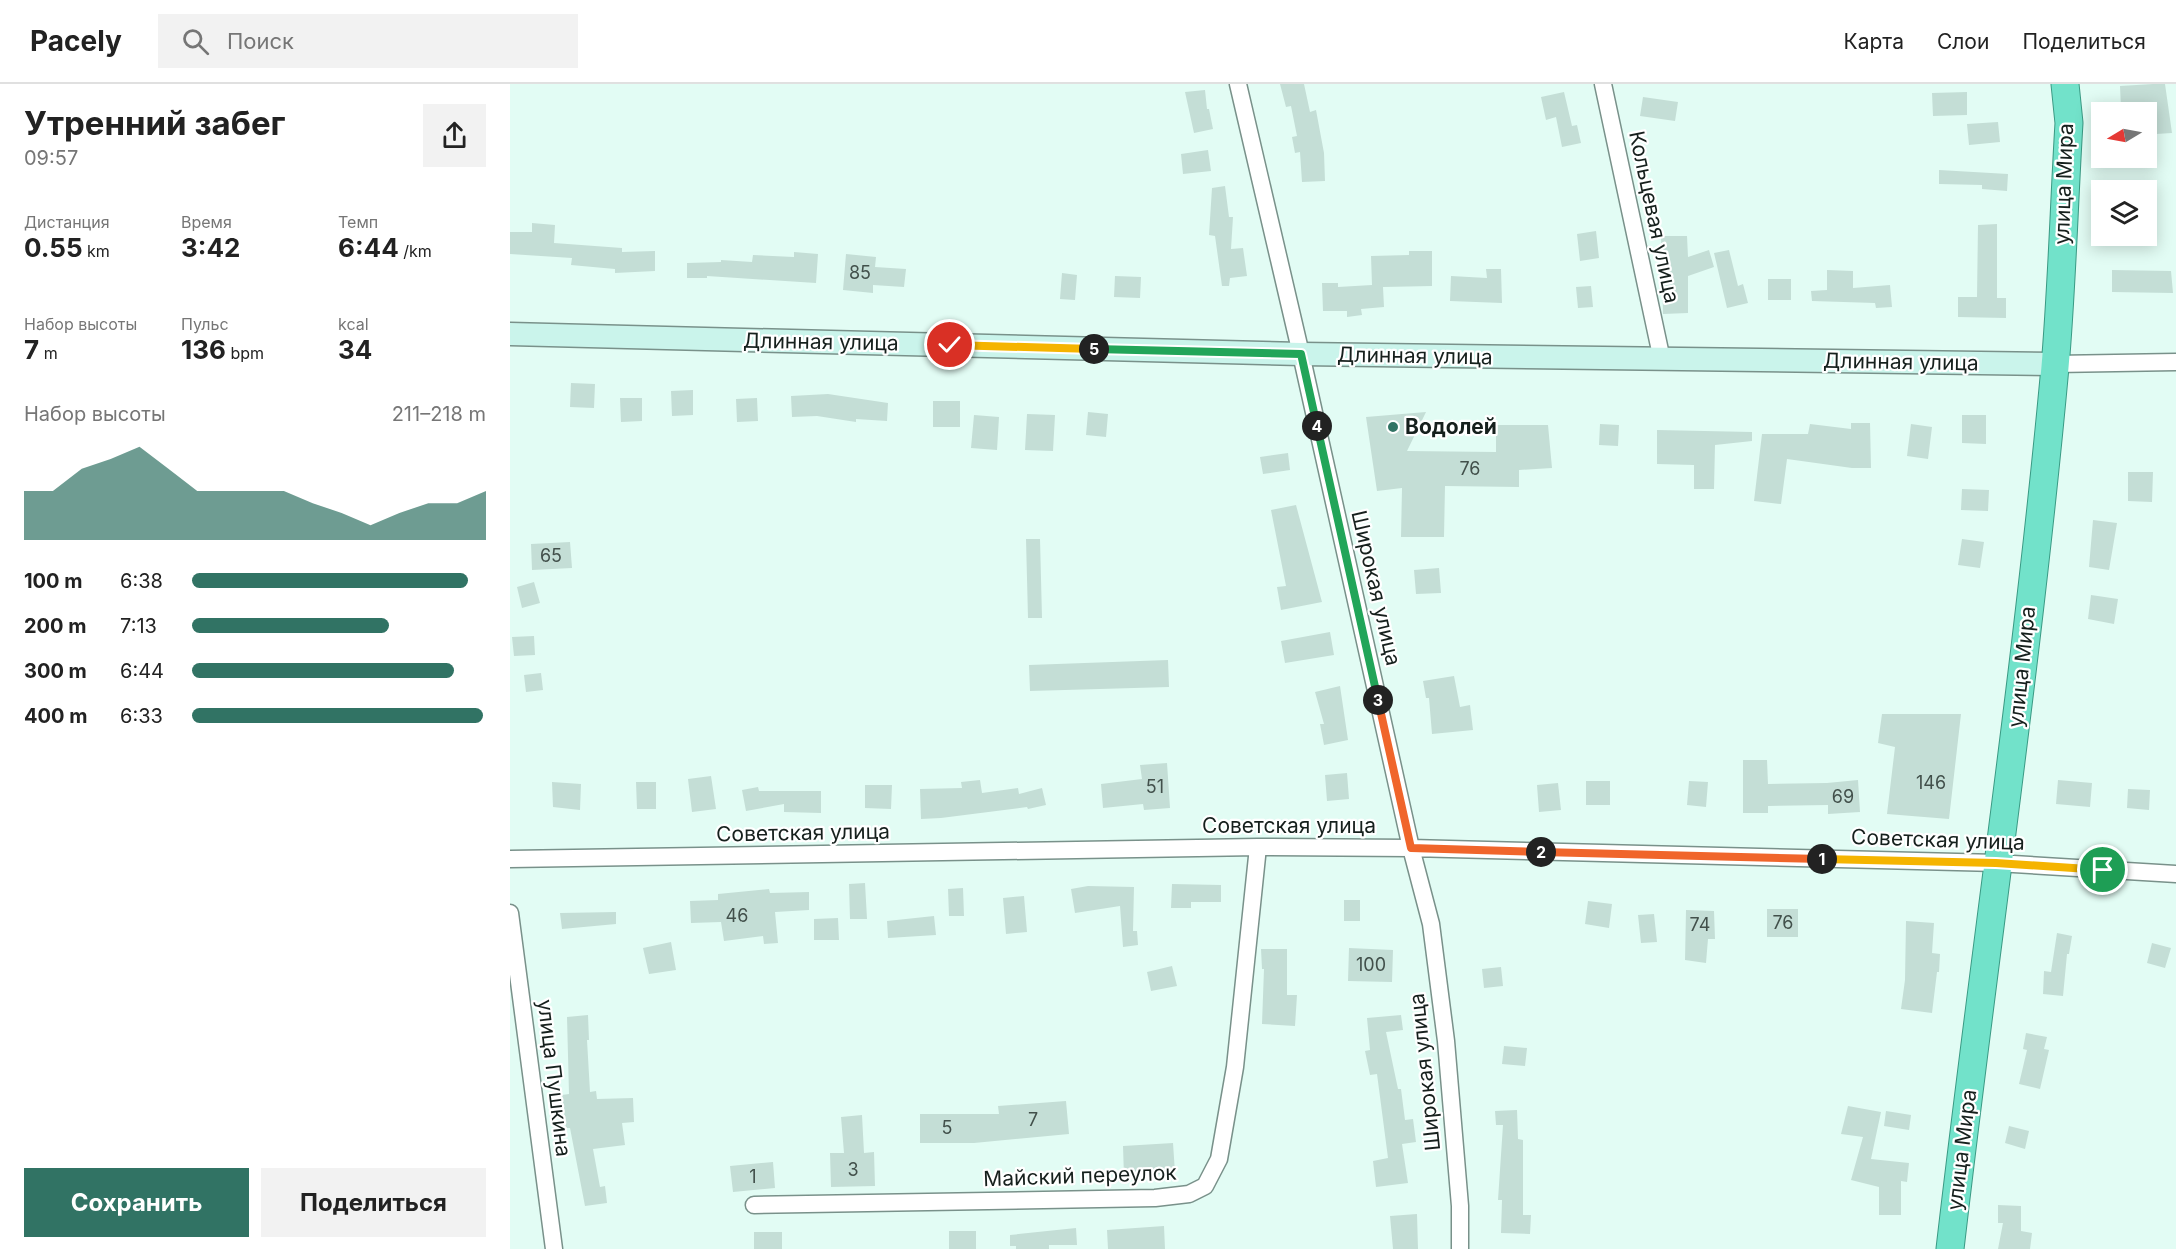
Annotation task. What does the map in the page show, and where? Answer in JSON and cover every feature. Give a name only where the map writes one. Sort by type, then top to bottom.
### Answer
[{"type":"highway","name":"улица Мира","points":[[1950,1249],[1996,863],[2008,792],[2055,364],[2069,123],[2065,84]]},
{"type":"main road","name":"Длинная улица","points":[[510,334],[1301,354],[2055,364]]},
{"type":"street","name":"Широкая улица","points":[[1238,84],[1301,354],[1411,848],[1431,924],[1446,1041],[1460,1206],[1460,1249]]},
{"type":"street","name":"Кольцевая улица","points":[[1603,84],[1662,360]]},
{"type":"street","name":"Длинная улица","points":[[2055,364],[2176,362]]},
{"type":"street","name":"Советская улица","points":[[510,859],[1258,848],[1411,848],[1996,863],[2176,874]]},
{"type":"street","name":"Майский переулок","points":[[754,1205],[1155,1198],[1190,1194],[1205,1186],[1219,1160],[1235,1067],[1258,848]]},
{"type":"street","name":"улица Пушкина","points":[[510,913],[554,1249]]},
{"type":"building","points":[[1280,84],[1304,84],[1310,112],[1316,110],[1324,153],[1325,181],[1302,182],[1300,152],[1295,153],[1292,137],[1297,136],[1291,106],[1286,107]]},
{"type":"building","points":[[2165,84],[2172,133],[2157,134],[2157,102],[2121,102],[2120,86]]},
{"type":"building","points":[[1205,90],[1207,109],[1209,109],[1213,129],[1194,133],[1185,92]]},
{"type":"building","points":[[1564,92],[1572,126],[1577,125],[1581,143],[1562,147],[1556,117],[1546,120],[1541,97]]},
{"type":"building","points":[[1967,92],[1967,115],[1933,116],[1932,93]]},
{"type":"building","points":[[1643,97],[1678,102],[1675,121],[1640,116]]},
{"type":"building","points":[[1998,122],[2000,142],[1969,145],[1967,124]]},
{"type":"building","points":[[1208,150],[1211,171],[1183,174],[1181,154]]},
{"type":"building","points":[[1939,170],[2008,174],[2007,191],[1982,189],[1982,185],[1939,184]]},
{"type":"building","points":[[1225,186],[1229,217],[1233,217],[1231,249],[1243,248],[1247,276],[1230,278],[1229,286],[1222,286],[1215,236],[1209,235],[1212,188]]},
{"type":"building","points":[[532,223],[555,225],[554,243],[622,248],[622,252],[655,251],[655,271],[615,273],[615,269],[571,265],[572,258],[510,254],[510,232],[532,232]]},
{"type":"building","points":[[1997,224],[1997,298],[2006,298],[2006,318],[1958,317],[1958,297],[1977,297],[1978,225]]},
{"type":"building","points":[[1596,231],[1599,258],[1580,261],[1577,234]]},
{"type":"building","points":[[1661,236],[1687,236],[1688,257],[1709,250],[1714,267],[1688,276],[1688,313],[1663,314]]},
{"type":"building","points":[[1729,250],[1738,286],[1743,284],[1748,303],[1727,308],[1714,253]]},
{"type":"building","points":[[1409,251],[1432,251],[1432,286],[1383,287],[1384,307],[1361,309],[1362,315],[1347,317],[1347,311],[1323,311],[1322,283],[1338,283],[1338,287],[1372,285],[1371,256],[1409,255]]},
{"type":"building","points":[[794,252],[818,254],[816,283],[707,276],[707,278],[687,278],[687,263],[721,262],[721,260],[752,262],[753,255],[794,257]]},
{"type":"building","points":[[846,254],[876,257],[875,267],[906,269],[904,287],[873,285],[873,293],[843,290]]},
{"type":"building","points":[[1486,269],[1501,269],[1502,303],[1450,301],[1451,276],[1487,278]]},
{"type":"building","points":[[1827,270],[1853,271],[1853,288],[1890,285],[1892,307],[1876,308],[1875,303],[1812,301],[1811,291],[1827,290]]},
{"type":"building","points":[[2112,270],[2171,271],[2173,293],[2112,292]]},
{"type":"building","points":[[1062,273],[1077,275],[1075,300],[1060,299]]},
{"type":"building","points":[[1115,276],[1141,277],[1140,298],[1114,297]]},
{"type":"building","points":[[1768,279],[1791,279],[1791,300],[1768,300]]},
{"type":"building","points":[[1591,286],[1593,307],[1578,308],[1576,287]]},
{"type":"building","points":[[571,383],[595,384],[594,408],[570,407]]},
{"type":"building","points":[[693,390],[693,415],[672,416],[671,391]]},
{"type":"building","points":[[828,394],[888,403],[887,421],[856,419],[856,422],[817,416],[792,417],[791,396]]},
{"type":"building","points":[[620,398],[642,398],[642,421],[621,422]]},
{"type":"building","points":[[757,398],[758,421],[737,422],[736,399]]},
{"type":"building","points":[[933,401],[960,401],[960,427],[933,427]]},
{"type":"building","points":[[1088,412],[1108,414],[1106,437],[1086,435]]},
{"type":"building","points":[[1426,412],[1407,451],[1496,452],[1496,425],[1548,425],[1552,468],[1519,470],[1519,487],[1445,486],[1444,537],[1401,537],[1402,488],[1377,491],[1366,417]]},
{"type":"building","points":[[1027,414],[1055,415],[1053,451],[1025,450]]},
{"type":"building","points":[[974,415],[999,417],[997,450],[971,448]]},
{"type":"building","points":[[1962,415],[1986,415],[1986,444],[1962,443]]},
{"type":"building","points":[[1851,423],[1870,423],[1871,468],[1852,468],[1787,459],[1781,504],[1754,501],[1762,434],[1808,434],[1810,424],[1851,429]]},
{"type":"building","points":[[1600,424],[1619,425],[1618,446],[1599,445]]},
{"type":"building","points":[[1911,424],[1932,427],[1928,459],[1907,456]]},
{"type":"building","points":[[1657,430],[1752,432],[1752,441],[1715,445],[1714,489],[1694,489],[1694,465],[1657,464]]},
{"type":"building","points":[[1288,453],[1290,470],[1263,474],[1260,457]]},
{"type":"building","points":[[2128,472],[2153,472],[2152,502],[2128,501]]},
{"type":"building","points":[[1962,489],[1989,490],[1988,511],[1961,510]]},
{"type":"building","points":[[1296,505],[1322,602],[1281,610],[1277,587],[1286,586],[1271,510]]},
{"type":"building","points":[[2093,520],[2117,523],[2109,570],[2089,567]]},
{"type":"building","points":[[1026,539],[1040,539],[1042,618],[1028,618]]},
{"type":"building","points":[[1962,539],[1984,542],[1980,568],[1958,565]]},
{"type":"building","points":[[570,542],[572,568],[532,570],[531,544]]},
{"type":"building","points":[[1439,568],[1441,593],[1416,594],[1414,570]]},
{"type":"building","points":[[534,582],[540,603],[522,608],[517,587]]},
{"type":"building","points":[[2091,595],[2118,599],[2114,624],[2088,619]]},
{"type":"building","points":[[1330,632],[1334,655],[1285,663],[1281,641]]},
{"type":"building","points":[[534,636],[535,655],[514,656],[512,637]]},
{"type":"building","points":[[1168,660],[1169,687],[1030,691],[1029,665]]},
{"type":"building","points":[[541,673],[543,690],[526,692],[524,675]]},
{"type":"building","points":[[1454,676],[1460,707],[1470,705],[1473,730],[1432,734],[1429,698],[1426,698],[1423,681]]},
{"type":"building","points":[[1340,686],[1348,740],[1324,745],[1320,724],[1324,724],[1315,692]]},
{"type":"building","points":[[1882,714],[1961,714],[1949,819],[1887,814],[1895,747],[1878,743]]},
{"type":"building","points":[[1743,760],[1767,760],[1768,784],[1858,780],[1860,812],[1828,814],[1828,805],[1768,806],[1768,813],[1743,813]]},
{"type":"building","points":[[1167,763],[1170,808],[1144,810],[1143,804],[1103,808],[1101,784],[1142,779],[1140,765]]},
{"type":"building","points":[[1347,773],[1349,799],[1327,801],[1325,775]]},
{"type":"building","points":[[711,776],[716,809],[692,812],[688,779]]},
{"type":"building","points":[[980,780],[982,793],[1018,788],[1019,794],[1042,788],[1046,805],[1028,809],[1027,807],[921,819],[920,789],[962,788],[961,782]]},
{"type":"building","points":[[2058,780],[2092,783],[2090,807],[2056,804]]},
{"type":"building","points":[[1586,781],[1610,781],[1610,805],[1586,805]]},
{"type":"building","points":[[1689,781],[1708,782],[1706,807],[1687,805]]},
{"type":"building","points":[[552,782],[581,784],[580,810],[553,807]]},
{"type":"building","points":[[636,782],[656,782],[656,809],[637,809]]},
{"type":"building","points":[[1558,783],[1561,810],[1539,812],[1537,785]]},
{"type":"building","points":[[865,785],[892,785],[891,809],[865,808]]},
{"type":"building","points":[[758,787],[759,791],[821,791],[821,813],[784,812],[784,804],[746,811],[742,790]]},
{"type":"building","points":[[2128,789],[2150,790],[2149,810],[2127,808]]},
{"type":"building","points":[[865,883],[867,919],[850,919],[849,884]]},
{"type":"building","points":[[1172,884],[1221,885],[1221,902],[1191,902],[1191,908],[1171,908]]},
{"type":"building","points":[[1088,886],[1134,887],[1133,931],[1137,931],[1138,945],[1123,947],[1120,906],[1075,913],[1071,889]]},
{"type":"building","points":[[963,888],[964,916],[949,916],[948,889]]},
{"type":"building","points":[[769,889],[770,893],[809,892],[809,910],[775,912],[778,943],[764,944],[763,936],[724,941],[721,922],[691,923],[690,901],[718,900],[718,894]]},
{"type":"building","points":[[1024,896],[1027,932],[1006,934],[1003,898]]},
{"type":"building","points":[[1344,900],[1360,900],[1360,921],[1344,921]]},
{"type":"building","points":[[1588,901],[1612,904],[1609,928],[1585,924]]},
{"type":"building","points":[[1767,909],[1798,909],[1798,937],[1767,937]]},
{"type":"building","points":[[1686,910],[1714,911],[1715,939],[1708,939],[1706,963],[1685,960]]},
{"type":"building","points":[[616,912],[616,924],[562,929],[560,913]]},
{"type":"building","points":[[1654,914],[1657,942],[1641,943],[1638,915]]},
{"type":"building","points":[[934,916],[936,935],[888,938],[887,921]]},
{"type":"building","points":[[838,918],[839,940],[814,940],[814,919]]},
{"type":"building","points":[[1906,921],[1934,923],[1932,953],[1940,954],[1932,1013],[1901,1009],[1905,980]]},
{"type":"building","points":[[2057,933],[2072,936],[2069,954],[2067,954],[2063,996],[2043,994],[2044,971],[2051,972]]},
{"type":"building","points":[[671,942],[676,970],[649,974],[643,948]]},
{"type":"building","points":[[2152,943],[2171,948],[2165,968],[2147,963]]},
{"type":"building","points":[[1349,948],[1393,950],[1392,982],[1348,981]]},
{"type":"building","points":[[1261,949],[1287,949],[1287,995],[1297,995],[1295,1026],[1262,1024],[1264,969],[1262,969]]},
{"type":"building","points":[[1172,966],[1177,986],[1151,991],[1147,972]]},
{"type":"building","points":[[1501,967],[1503,986],[1484,988],[1482,969]]},
{"type":"building","points":[[588,1015],[590,1092],[596,1091],[597,1099],[633,1098],[634,1122],[622,1123],[625,1145],[593,1149],[600,1187],[605,1186],[607,1203],[585,1206],[570,1128],[566,1128],[562,1095],[569,1094],[567,1017]]},
{"type":"building","points":[[1401,1015],[1403,1030],[1386,1032],[1398,1089],[1401,1089],[1405,1120],[1413,1119],[1416,1142],[1402,1144],[1408,1183],[1376,1187],[1373,1161],[1388,1158],[1377,1074],[1370,1075],[1365,1051],[1370,1050],[1367,1018]]},
{"type":"building","points":[[2026,1033],[2047,1037],[2044,1049],[2049,1050],[2040,1089],[2019,1084],[2027,1050],[2023,1049]]},
{"type":"building","points":[[1504,1046],[1527,1048],[1525,1066],[1502,1064]]},
{"type":"building","points":[[1066,1101],[1069,1134],[974,1143],[920,1143],[920,1114],[999,1114],[998,1106]]},
{"type":"building","points":[[1848,1106],[1881,1112],[1871,1159],[1909,1163],[1907,1182],[1901,1181],[1901,1215],[1879,1215],[1879,1187],[1851,1180],[1863,1137],[1841,1134]]},
{"type":"building","points":[[1517,1110],[1518,1139],[1523,1140],[1523,1215],[1531,1215],[1530,1234],[1501,1233],[1502,1200],[1498,1200],[1503,1125],[1496,1125],[1495,1111]]},
{"type":"building","points":[[1886,1111],[1911,1115],[1909,1130],[1884,1126]]},
{"type":"building","points":[[862,1115],[864,1153],[874,1152],[875,1186],[831,1187],[830,1153],[844,1153],[841,1117]]},
{"type":"building","points":[[2009,1126],[2029,1131],[2025,1149],[2005,1143]]},
{"type":"building","points":[[1173,1143],[1175,1173],[1124,1177],[1123,1146]]},
{"type":"building","points":[[773,1162],[775,1188],[733,1192],[730,1166]]},
{"type":"building","points":[[1998,1205],[2021,1206],[2021,1231],[2032,1233],[2030,1249],[1998,1249],[2003,1223],[1998,1223]]},
{"type":"building","points":[[1417,1214],[1418,1249],[1393,1249],[1390,1216]]},
{"type":"building","points":[[1164,1226],[1165,1249],[1108,1249],[1107,1230]]},
{"type":"building","points":[[1076,1228],[1077,1245],[1049,1245],[1049,1249],[1016,1249],[1016,1246],[1010,1246],[1010,1235]]},
{"type":"building","points":[[949,1231],[976,1231],[976,1249],[949,1249]]},
{"type":"building","points":[[754,1232],[782,1232],[782,1249],[754,1249]]},
{"type":"place","name":"Водолей","points":[[1393,427]]},
{"type":"route","points":[[950,345],[1301,354],[1411,848],[1996,863],[2103,870]]}]
